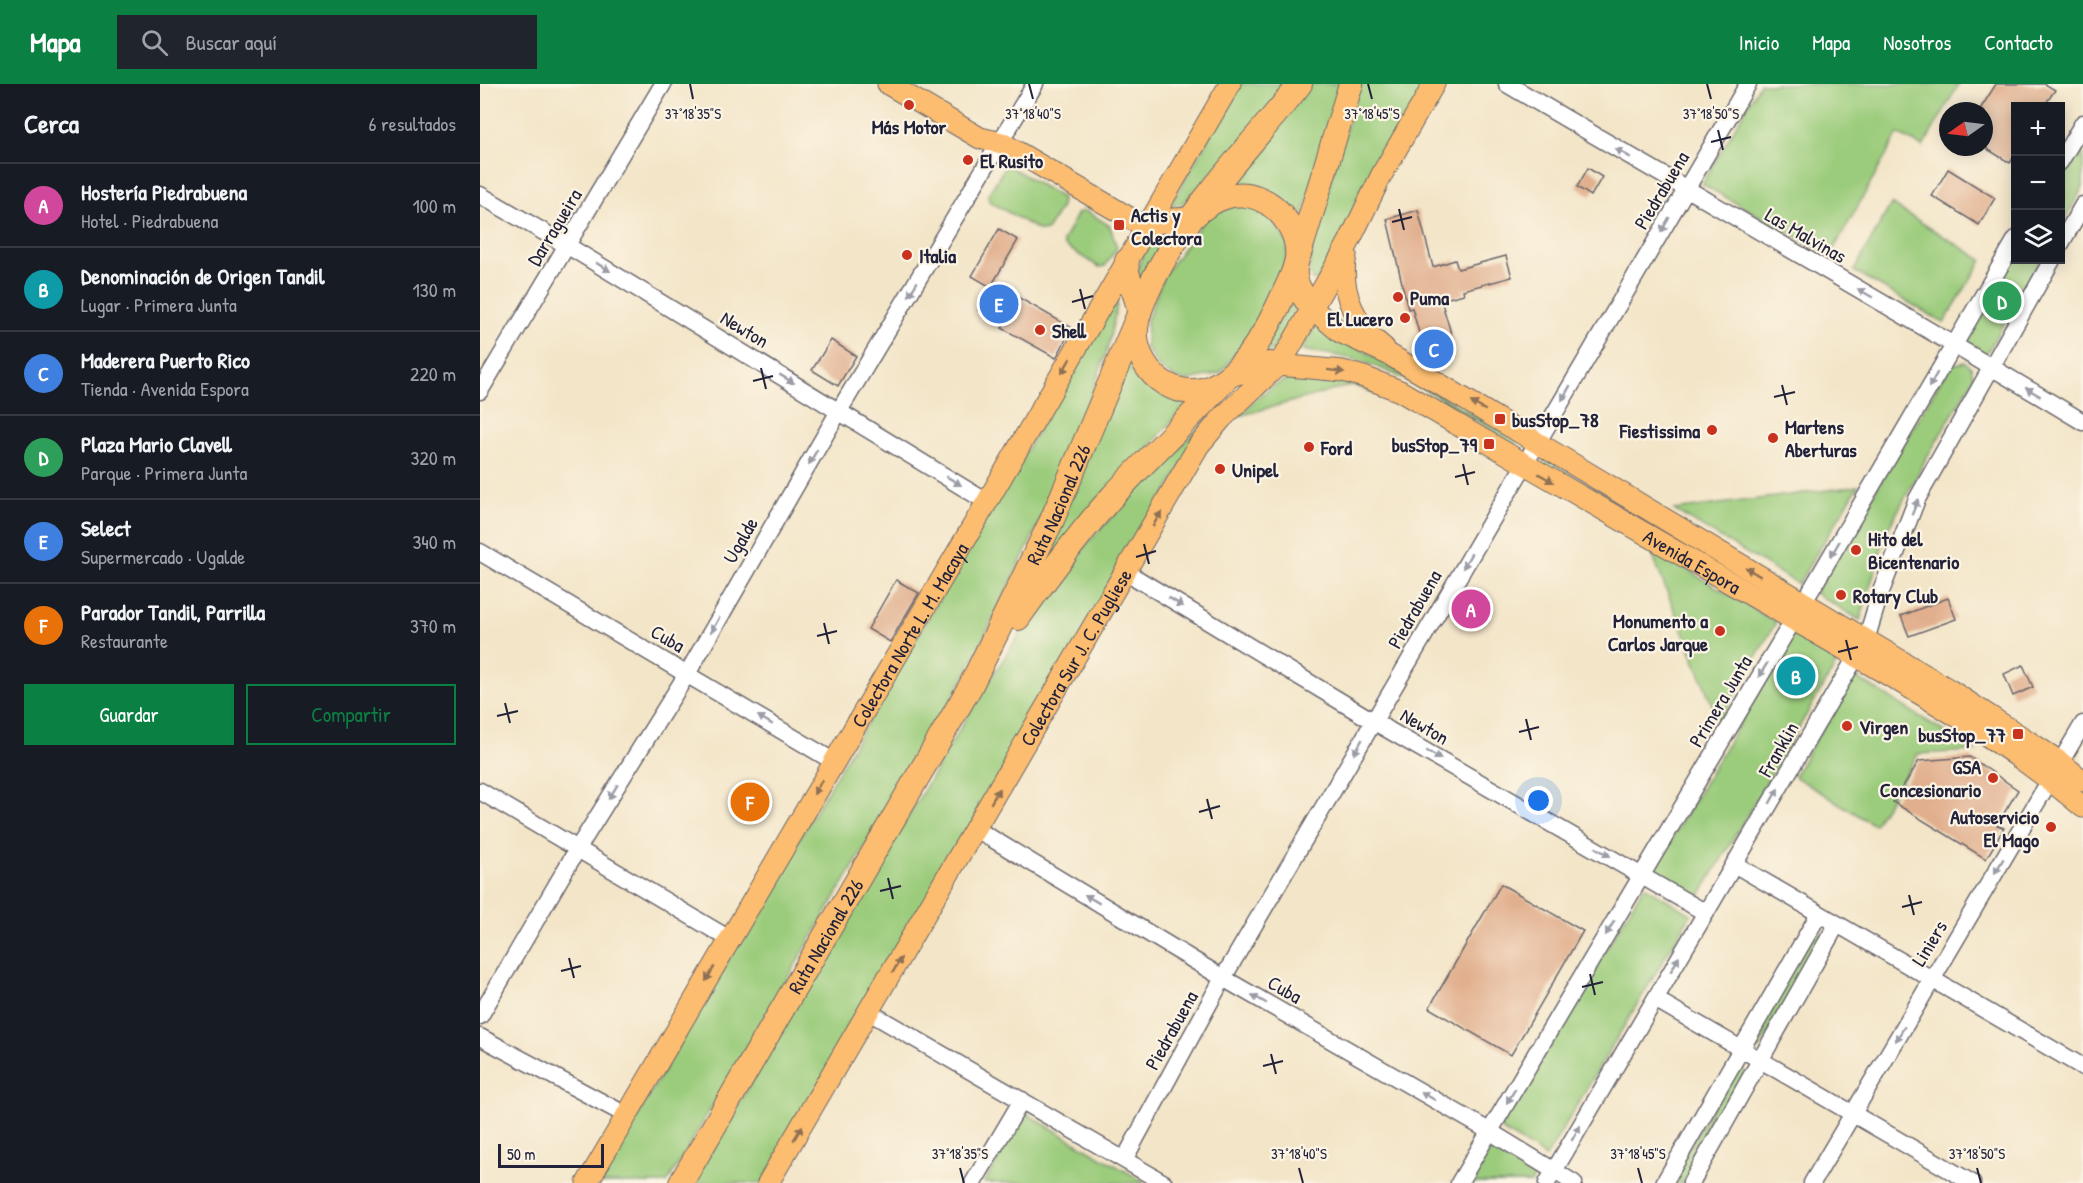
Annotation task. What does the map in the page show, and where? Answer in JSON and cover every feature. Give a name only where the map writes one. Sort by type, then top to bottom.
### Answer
[{"type":"highway","name":"Ruta Nacional 226","points":[[681,1183],[970,687],[1052,520],[1148,291],[1166,258],[1194,216],[1300,84]]},
{"type":"highway","name":"Ruta Nacional 226","points":[[970,687],[1043,583],[1089,524],[1134,474],[1230,376],[1250,353],[1269,325],[1296,263],[1351,84]]},
{"type":"highway","name":"Ruta Nacional 226","points":[[1194,216],[1213,201],[1223,197],[1242,195],[1259,199],[1276,209],[1290,226],[1296,244],[1296,263]]},
{"type":"highway","points":[[1145,227],[1152,221],[1180,221],[1194,216]]},
{"type":"highway","points":[[1127,261],[1126,271],[1137,297],[1138,316]]},
{"type":"highway","points":[[1296,263],[1296,284],[1313,309]]},
{"type":"highway","name":"Ruta Nacional 226","points":[[1138,316],[1136,336],[1140,355],[1150,371],[1161,382],[1176,389],[1192,391],[1209,387],[1230,376]]},
{"type":"highway","points":[[1230,376],[1268,364],[1278,365]]},
{"type":"main road","points":[[888,84],[980,138],[1002,143]]},
{"type":"main road","points":[[915,84],[984,124],[1002,143],[1145,227]]},
{"type":"main road","name":"Colectora Norte L. M. Macaya","points":[[587,1183],[1230,84]]},
{"type":"main road","name":"Colectora Sur J. C. Pugliese","points":[[768,1183],[1199,445],[1236,404],[1278,365],[1313,309],[1382,174],[1434,84]]},
{"type":"main road","points":[[1348,244],[1344,269],[1345,281],[1356,316],[1368,334],[1409,366]]},
{"type":"main road","name":"Avenida Espora","points":[[1313,309],[1340,332],[1409,366],[1538,441],[1798,611]]},
{"type":"main road","name":"Avenida Espora","points":[[1278,365],[1343,371],[1400,391],[1523,465],[1798,611],[1861,648],[1953,692],[2055,771],[2083,807]]},
{"type":"main road","name":"Avenida Espora","points":[[2055,771],[2083,781]]},
{"type":"street","name":"Darragueira","points":[[480,391],[663,84]]},
{"type":"street","name":"Ugalde","points":[[480,1016],[578,848],[687,674],[839,411],[1002,143],[1035,84]]},
{"type":"street","name":"Las Malvinas","points":[[1507,84],[2083,422]]},
{"type":"street","name":"Piedrabuena","points":[[1124,1160],[1223,978],[1748,84]]},
{"type":"street","points":[[2064,156],[2083,123]]},
{"type":"street","name":"Newton","points":[[480,195],[568,246],[987,502]]},
{"type":"street","points":[[2065,238],[2083,205]]},
{"type":"street","name":"Primera Junta","points":[[1459,1183],[2011,248]]},
{"type":"street","name":"Franklin","points":[[1550,1177],[1861,648],[1917,499],[2050,264]]},
{"type":"street","name":"Cuba","points":[[480,552],[833,761]]},
{"type":"street","name":"Newton","points":[[1126,572],[1373,721],[1642,874],[1706,913]]},
{"type":"street","name":"Liniers","points":[[1812,1183],[2083,724]]},
{"type":"street","points":[[480,791],[731,940]]},
{"type":"street","name":"Cuba","points":[[976,829],[1223,978],[1490,1131],[1550,1177],[1574,1183]]},
{"type":"street","points":[[1734,864],[2083,1067]]},
{"type":"street","points":[[1665,1183],[1819,914]]},
{"type":"street","points":[[1691,1183],[1837,924]]},
{"type":"street","points":[[1655,999],[1741,1051],[1972,1183]]},
{"type":"street","points":[[869,1012],[1164,1183]]},
{"type":"street","points":[[480,1037],[626,1115]]},
{"type":"street","points":[[973,1183],[1022,1100]]},
{"type":"green space","points":[[1239,84],[1290,84],[1190,197],[1170,207]]},
{"type":"green space","points":[[1309,84],[1343,84],[1300,223],[1232,185]]},
{"type":"green space","points":[[1360,84],[1431,84],[1317,280],[1312,280],[1309,271],[1314,234]]},
{"type":"green space","points":[[1760,84],[1959,84],[1949,102],[1939,102],[1939,119],[1923,147],[1898,134],[1830,256],[1702,184]]},
{"type":"green space","points":[[2083,136],[2083,187],[2065,219],[2065,210],[2065,168]]},
{"type":"green space","points":[[1009,166],[1062,198],[1061,207],[1047,230],[1040,231],[989,201],[988,195],[1005,167]]},
{"type":"green space","points":[[1241,203],[1271,216],[1288,245],[1284,272],[1259,324],[1220,373],[1184,381],[1161,370],[1146,348],[1147,320],[1164,275],[1207,216]]},
{"type":"green space","points":[[1891,204],[1982,260],[1944,323],[1854,271]]},
{"type":"green space","points":[[1083,211],[1110,226],[1117,248],[1105,266],[1099,267],[1065,246],[1063,241],[1078,213]]},
{"type":"green space","points":[[1172,229],[1138,283],[1139,265],[1146,250],[1157,238]]},
{"type":"green space","points":[[2011,259],[2011,264],[2039,264],[1985,356],[1963,343]]},
{"type":"green space","points":[[1296,293],[1294,311],[1288,328],[1265,357],[1261,352]]},
{"type":"green space","points":[[1116,297],[1117,305],[1108,347],[1085,412],[1034,534],[963,680],[667,1183],[598,1183]]},
{"type":"green space","points":[[1318,321],[1366,352],[1518,441],[1515,445],[1445,401],[1389,372],[1354,359],[1302,350]]},
{"type":"green space","points":[[1128,353],[1189,401],[1025,591]]},
{"type":"green space","points":[[1965,362],[1971,367],[1974,378],[1927,457],[1886,533],[1860,620],[1815,593],[1950,365]]},
{"type":"green space","points":[[1310,375],[1351,383],[1398,401],[1352,385],[1239,416],[1278,383]]},
{"type":"green space","points":[[1211,416],[762,1183],[692,1183],[974,705],[1032,615],[1086,545],[1152,474]]},
{"type":"green space","points":[[1547,459],[1777,599],[1543,464]]},
{"type":"green space","points":[[1858,486],[1798,584],[1674,510]]},
{"type":"green space","points":[[1650,549],[1776,622],[1719,722]]},
{"type":"green space","points":[[1793,633],[1838,661],[1699,897],[1653,870]]},
{"type":"green space","points":[[1853,675],[1975,751],[1918,754],[1874,825],[1794,776]]},
{"type":"green space","points":[[1644,886],[1691,914],[1546,1157],[1499,1128]]},
{"type":"green space","points":[[1814,930],[1824,936],[1759,1049],[1749,1044]]},
{"type":"green space","points":[[1736,1067],[1747,1073],[1683,1183],[1669,1183]]},
{"type":"green space","points":[[1025,1113],[1146,1183],[984,1183]]},
{"type":"green space","points":[[1491,1146],[1537,1173],[1531,1183],[1469,1183]]},
{"type":"building","points":[[1996,84],[2045,84],[2055,90],[2047,102],[2011,102],[2010,163],[1993,153],[1993,102],[1985,102]]},
{"type":"building","points":[[1588,168],[1602,177],[1591,196],[1577,187]]},
{"type":"building","points":[[1948,169],[1995,198],[1979,225],[1932,196]]},
{"type":"building","points":[[1418,210],[1433,267],[1455,260],[1458,269],[1506,256],[1512,277],[1463,290],[1464,294],[1441,300],[1454,343],[1424,351],[1412,308],[1408,309],[1387,219]]},
{"type":"building","points":[[999,229],[1018,240],[993,283],[1072,328],[1056,358],[1002,328],[1004,325],[978,310],[991,287],[972,276]]},
{"type":"building","points":[[831,340],[856,356],[838,386],[812,370]]},
{"type":"building","points":[[896,580],[919,593],[890,642],[868,629]]},
{"type":"building","points":[[1948,598],[1956,619],[1909,636],[1901,616]]},
{"type":"building","points":[[2023,665],[2033,687],[2013,696],[2004,674]]},
{"type":"building","points":[[1970,757],[2018,790],[1997,825],[2004,828],[1986,859],[1893,802],[1919,761]]},
{"type":"building","points":[[1501,884],[1583,931],[1511,1055],[1429,1008]]},
{"type":"place","name":"Más Motor","points":[[909,105]]},
{"type":"place","name":"El Rusito","points":[[968,160]]},
{"type":"place","name":"Actis y Colectora","points":[[1119,225]]},
{"type":"place","name":"Italia","points":[[907,255]]},
{"type":"place","name":"Puma","points":[[1398,297]]},
{"type":"place","name":"Plaza Mario Clavell","points":[[2002,301]]},
{"type":"place","name":"Select","points":[[999,304]]},
{"type":"place","name":"El Lucero","points":[[1405,318]]},
{"type":"place","name":"Shell","points":[[1040,330]]},
{"type":"place","name":"Maderera Puerto Rico","points":[[1434,349]]},
{"type":"place","name":"busStop_78","points":[[1500,419]]},
{"type":"place","name":"Fiestissima","points":[[1712,430]]},
{"type":"place","name":"Martens Aberturas","points":[[1773,438]]},
{"type":"place","name":"busStop_79","points":[[1489,444]]},
{"type":"place","name":"Ford","points":[[1309,447]]},
{"type":"place","name":"Unipel","points":[[1220,469]]},
{"type":"place","name":"Hito del Bicentenario","points":[[1856,550]]},
{"type":"place","name":"Rotary Club","points":[[1841,595]]},
{"type":"place","name":"Hostería Piedrabuena","points":[[1471,609]]},
{"type":"place","name":"Monumento a Carlos Jarque","points":[[1720,631]]},
{"type":"place","name":"Denominación de Origen Tandil","points":[[1796,676]]},
{"type":"place","name":"Virgen","points":[[1847,726]]},
{"type":"place","name":"busStop_77","points":[[2018,734]]},
{"type":"place","name":"GSA Concesionario","points":[[1993,778]]},
{"type":"place","name":"Parador Tandil, Parrilla","points":[[750,802]]},
{"type":"place","name":"Autoservicio El Mago","points":[[2051,827]]}]
